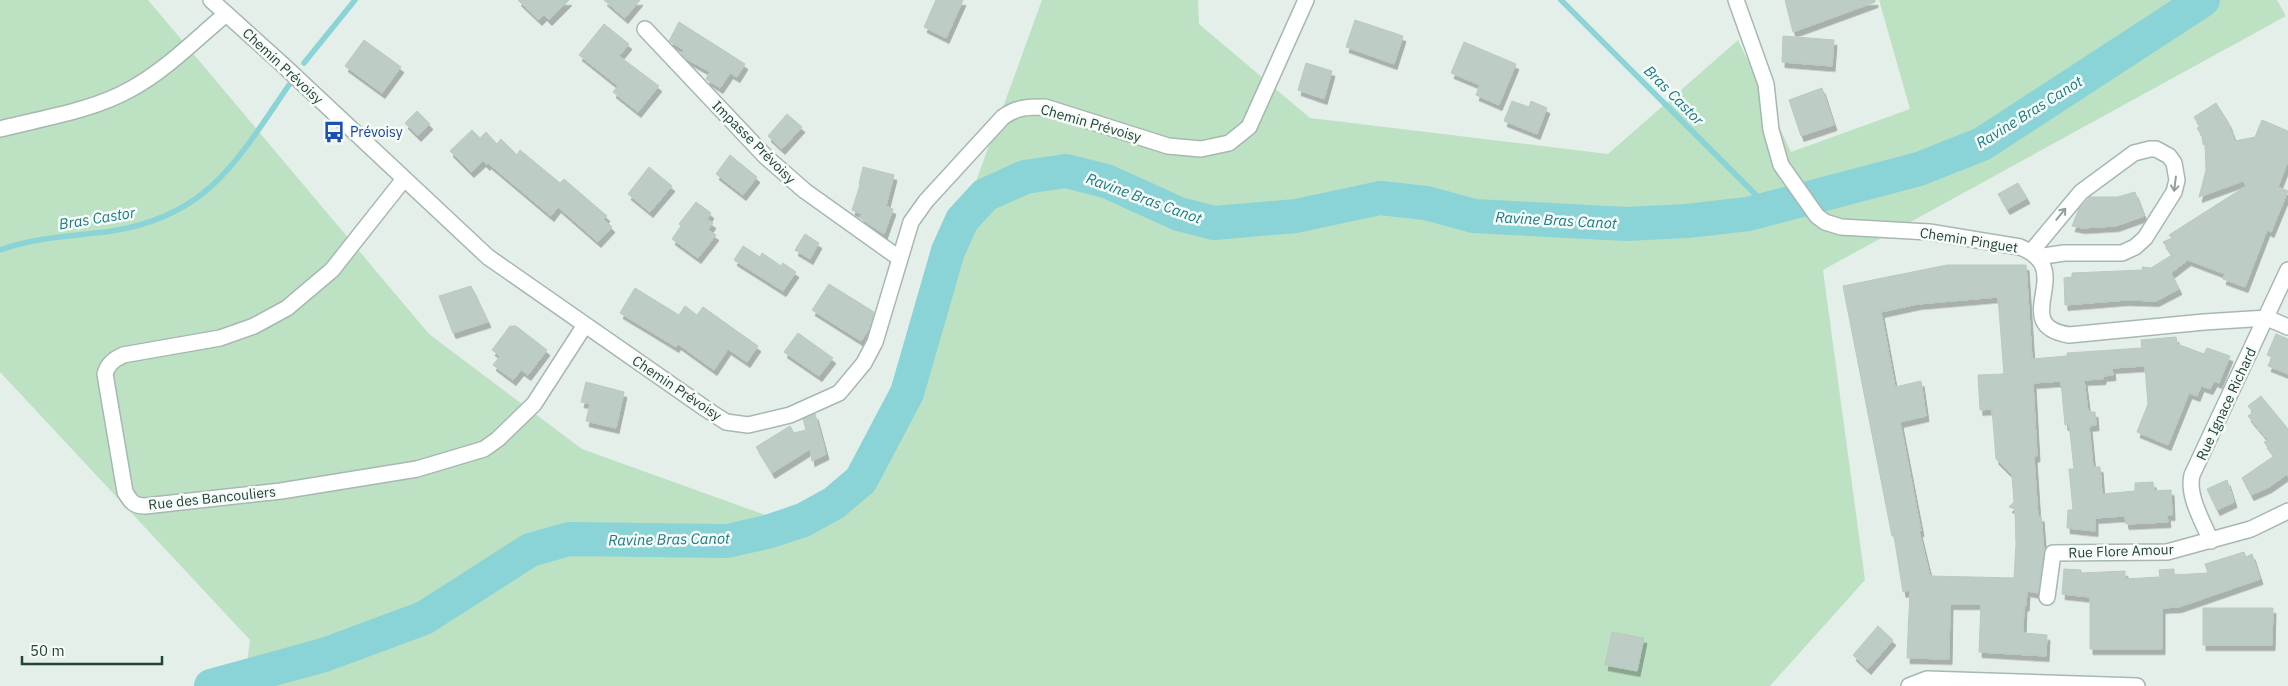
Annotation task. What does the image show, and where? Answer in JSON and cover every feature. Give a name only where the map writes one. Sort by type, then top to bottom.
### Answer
[{"type":"street","name":"Chemin Prévoisy","points":[[211,0],[488,257],[726,422],[748,425],[790,415],[839,393],[864,364],[876,342],[883,321],[899,258],[911,222],[926,201],[986,135],[1012,110],[1024,106],[1045,106],[1168,146],[1201,149],[1228,142],[1249,128],[1306,0]]},
{"type":"street","name":"Chemin Pinguet","points":[[1736,0],[1766,84],[1771,130],[1781,165],[1817,216],[1826,222],[1841,227],[1929,232],[2020,247],[2034,255],[2044,271],[2040,314],[2051,329],[2059,333],[2069,335],[2266,318],[2288,327]]},
{"type":"street","points":[[0,129],[103,102],[132,89],[162,68],[226,14]]},
{"type":"street","name":"Impasse Prévoisy","points":[[645,29],[766,157],[805,191],[899,258]]},
{"type":"street","points":[[2150,149],[2156,150],[2163,152],[2174,163],[2177,180],[2171,197],[2145,238],[2135,247],[2122,252],[2034,255],[2081,192],[2134,153],[2150,149]]},
{"type":"street","name":"Rue des Bancouliers","points":[[404,178],[332,270],[288,308],[254,326],[220,338],[123,355],[114,359],[107,367],[105,374],[125,492],[130,501],[136,506],[281,490],[417,469],[484,449],[498,439],[534,404],[586,325]]},
{"type":"street","name":"Rue Ignace Richard","points":[[2211,541],[2190,483],[2288,270]]},
{"type":"street","name":"Rue Flore Amour","points":[[2047,597],[2052,552],[2167,552],[2251,529],[2288,511]]},
{"type":"street","points":[[1909,686],[1927,679],[2137,686]]},
{"type":"green space","points":[[0,0],[148,0],[429,334],[582,449],[768,516],[838,488],[916,346],[1042,0],[1198,0],[1199,24],[1310,118],[1608,154],[1738,40],[1791,152],[1910,109],[1879,0],[2277,0],[2286,16],[1823,270],[1865,580],[1770,686],[244,686],[250,640],[0,372]]},
{"type":"building","points":[[518,0],[569,0],[549,20],[544,15],[539,20]]},
{"type":"building","points":[[604,0],[640,0],[625,18]]},
{"type":"building","points":[[936,0],[963,0],[946,38],[924,27]]},
{"type":"building","points":[[1785,0],[1875,0],[1875,2],[1793,32]]},
{"type":"building","points":[[1355,20],[1403,36],[1394,64],[1346,47]]},
{"type":"building","points":[[679,22],[745,64],[737,77],[730,73],[720,88],[706,79],[710,72],[685,58],[681,54],[684,50],[669,41]]},
{"type":"building","points":[[604,24],[629,44],[619,56],[659,86],[638,112],[613,92],[618,86],[579,55]]},
{"type":"building","points":[[1783,36],[1834,40],[1832,66],[1782,62]]},
{"type":"building","points":[[364,40],[401,67],[382,93],[345,66]]},
{"type":"building","points":[[1464,42],[1516,64],[1499,105],[1476,95],[1480,85],[1451,73]]},
{"type":"building","points":[[1306,63],[1332,71],[1324,99],[1298,90]]},
{"type":"building","points":[[1822,88],[1834,125],[1801,136],[1789,100]]},
{"type":"building","points":[[1512,101],[1529,107],[1531,101],[1547,108],[1537,134],[1504,121]]},
{"type":"building","points":[[2216,103],[2228,122],[2235,141],[2255,137],[2262,120],[2288,131],[2288,161],[2278,187],[2288,191],[2271,232],[2267,230],[2245,287],[2223,279],[2225,274],[2188,260],[2171,273],[2179,289],[2156,301],[2126,300],[2065,305],[2064,278],[2072,277],[2072,273],[2143,270],[2142,267],[2151,268],[2172,255],[2163,242],[2172,238],[2169,235],[2246,186],[2243,181],[2199,197],[2206,170],[2205,144],[2203,145],[2202,136],[2197,128],[2200,127],[2194,117]]},
{"type":"building","points":[[417,111],[430,124],[418,136],[405,123]]},
{"type":"building","points":[[787,114],[802,127],[782,149],[768,136]]},
{"type":"building","points":[[472,130],[480,138],[486,132],[497,144],[501,139],[517,155],[520,150],[560,183],[564,179],[607,216],[604,219],[612,227],[598,242],[558,207],[551,216],[488,163],[487,165],[483,161],[471,172],[450,151]]},
{"type":"building","points":[[730,155],[757,177],[743,195],[716,174]]},
{"type":"building","points":[[649,167],[672,186],[650,212],[628,194]]},
{"type":"building","points":[[863,167],[894,175],[886,206],[893,209],[884,234],[860,218],[862,214],[852,210],[860,185]]},
{"type":"building","points":[[2018,183],[2027,198],[2007,209],[1998,194]]},
{"type":"building","points":[[2135,192],[2144,216],[2116,226],[2082,228],[2072,226],[2079,209],[2090,197],[2118,197]]},
{"type":"building","points":[[696,202],[711,213],[707,219],[713,223],[708,230],[716,235],[698,258],[672,239],[681,226],[679,224]]},
{"type":"building","points":[[805,234],[819,243],[810,259],[795,250]]},
{"type":"building","points":[[743,246],[760,257],[762,253],[781,266],[783,263],[796,272],[783,291],[734,260]]},
{"type":"building","points":[[1947,265],[2026,265],[2032,359],[2067,356],[2067,353],[2142,348],[2141,340],[2176,337],[2177,344],[2204,354],[2207,348],[2230,356],[2219,383],[2214,381],[2210,389],[2201,386],[2197,396],[2189,393],[2168,445],[2137,432],[2148,404],[2145,366],[2112,368],[2113,375],[2103,376],[2103,379],[2084,380],[2088,412],[2095,412],[2096,425],[2089,426],[2093,467],[2100,467],[2102,494],[2135,491],[2135,483],[2153,482],[2154,491],[2171,490],[2172,515],[2167,515],[2168,522],[2126,524],[2125,516],[2095,518],[2095,531],[2067,528],[2068,510],[2073,510],[2069,469],[2074,469],[2069,424],[2065,425],[2061,381],[2033,383],[2037,456],[2034,457],[2038,517],[2041,516],[2044,552],[2038,593],[2027,591],[2026,606],[2024,605],[2023,633],[2047,635],[2046,656],[1979,652],[1981,604],[1950,604],[1949,659],[1907,658],[1910,590],[1903,592],[1894,536],[1892,536],[1843,286]],"holes":[[[1998,297],[2004,374],[1978,375],[1980,410],[1992,409],[1996,459],[2012,475],[2014,502],[2009,507],[2015,509],[2016,544],[2014,578],[1930,576],[1919,531],[1921,531],[1900,422],[1926,416],[1921,381],[1895,387],[1881,312],[1918,304]]]},
{"type":"building","points":[[829,284],[874,312],[869,329],[861,341],[812,310]]},
{"type":"building","points":[[471,286],[488,322],[453,333],[439,296]]},
{"type":"building","points":[[635,288],[679,315],[685,306],[697,315],[703,307],[758,346],[747,362],[728,349],[714,370],[678,344],[676,347],[620,313]]},
{"type":"building","points":[[510,326],[516,326],[547,350],[528,375],[521,370],[513,380],[493,365],[500,356],[492,350]]},
{"type":"building","points":[[798,333],[833,358],[819,376],[784,352]]},
{"type":"building","points":[[2276,334],[2288,339],[2288,374],[2268,366],[2272,357],[2267,355]]},
{"type":"building","points":[[586,382],[624,392],[616,428],[586,421],[590,404],[581,402]]},
{"type":"building","points":[[2261,396],[2288,429],[2288,477],[2286,475],[2269,487],[2251,495],[2242,478],[2274,456],[2264,442],[2268,440],[2248,416],[2253,412],[2248,406]]},
{"type":"building","points":[[815,414],[826,454],[812,461],[810,449],[772,473],[756,447],[790,426],[794,433],[806,430],[803,419]]},
{"type":"building","points":[[2227,480],[2234,502],[2217,510],[2207,489]]},
{"type":"building","points":[[2244,552],[2246,557],[2252,554],[2260,579],[2179,607],[2162,608],[2162,649],[2090,649],[2090,597],[2062,594],[2064,569],[2081,570],[2081,573],[2125,571],[2125,579],[2160,577],[2159,570],[2174,569],[2174,575],[2208,573],[2205,564]]},
{"type":"building","points":[[2203,608],[2273,608],[2272,645],[2203,645]]},
{"type":"building","points":[[1878,626],[1893,640],[1868,669],[1853,655]]},
{"type":"building","points":[[1612,632],[1644,638],[1637,671],[1605,665]]},
{"type":"waterway","name":"Bras Castor","points":[[304,63],[355,0]]},
{"type":"waterway","name":"Bras Castor","points":[[1561,0],[1768,207]]},
{"type":"waterway","name":"Ravine Bras Canot","points":[[211,686],[324,655],[424,618],[530,550],[569,539],[727,541],[767,532],[803,520],[834,503],[861,480],[907,393],[948,251],[962,220],[985,195],[1025,177],[1066,171],[1106,181],[1179,214],[1214,223],[1296,216],[1380,198],[1426,203],[1474,216],[1626,224],[1687,221],[1748,214],[1919,169],[1982,144],[2203,0]]},
{"type":"waterway","name":"Bras Castor","points":[[0,250],[27,242],[112,231],[145,223],[173,212],[197,198],[218,180],[236,160],[289,85]]},
{"type":"place","name":"Prévoisy","points":[[334,132]]}]
